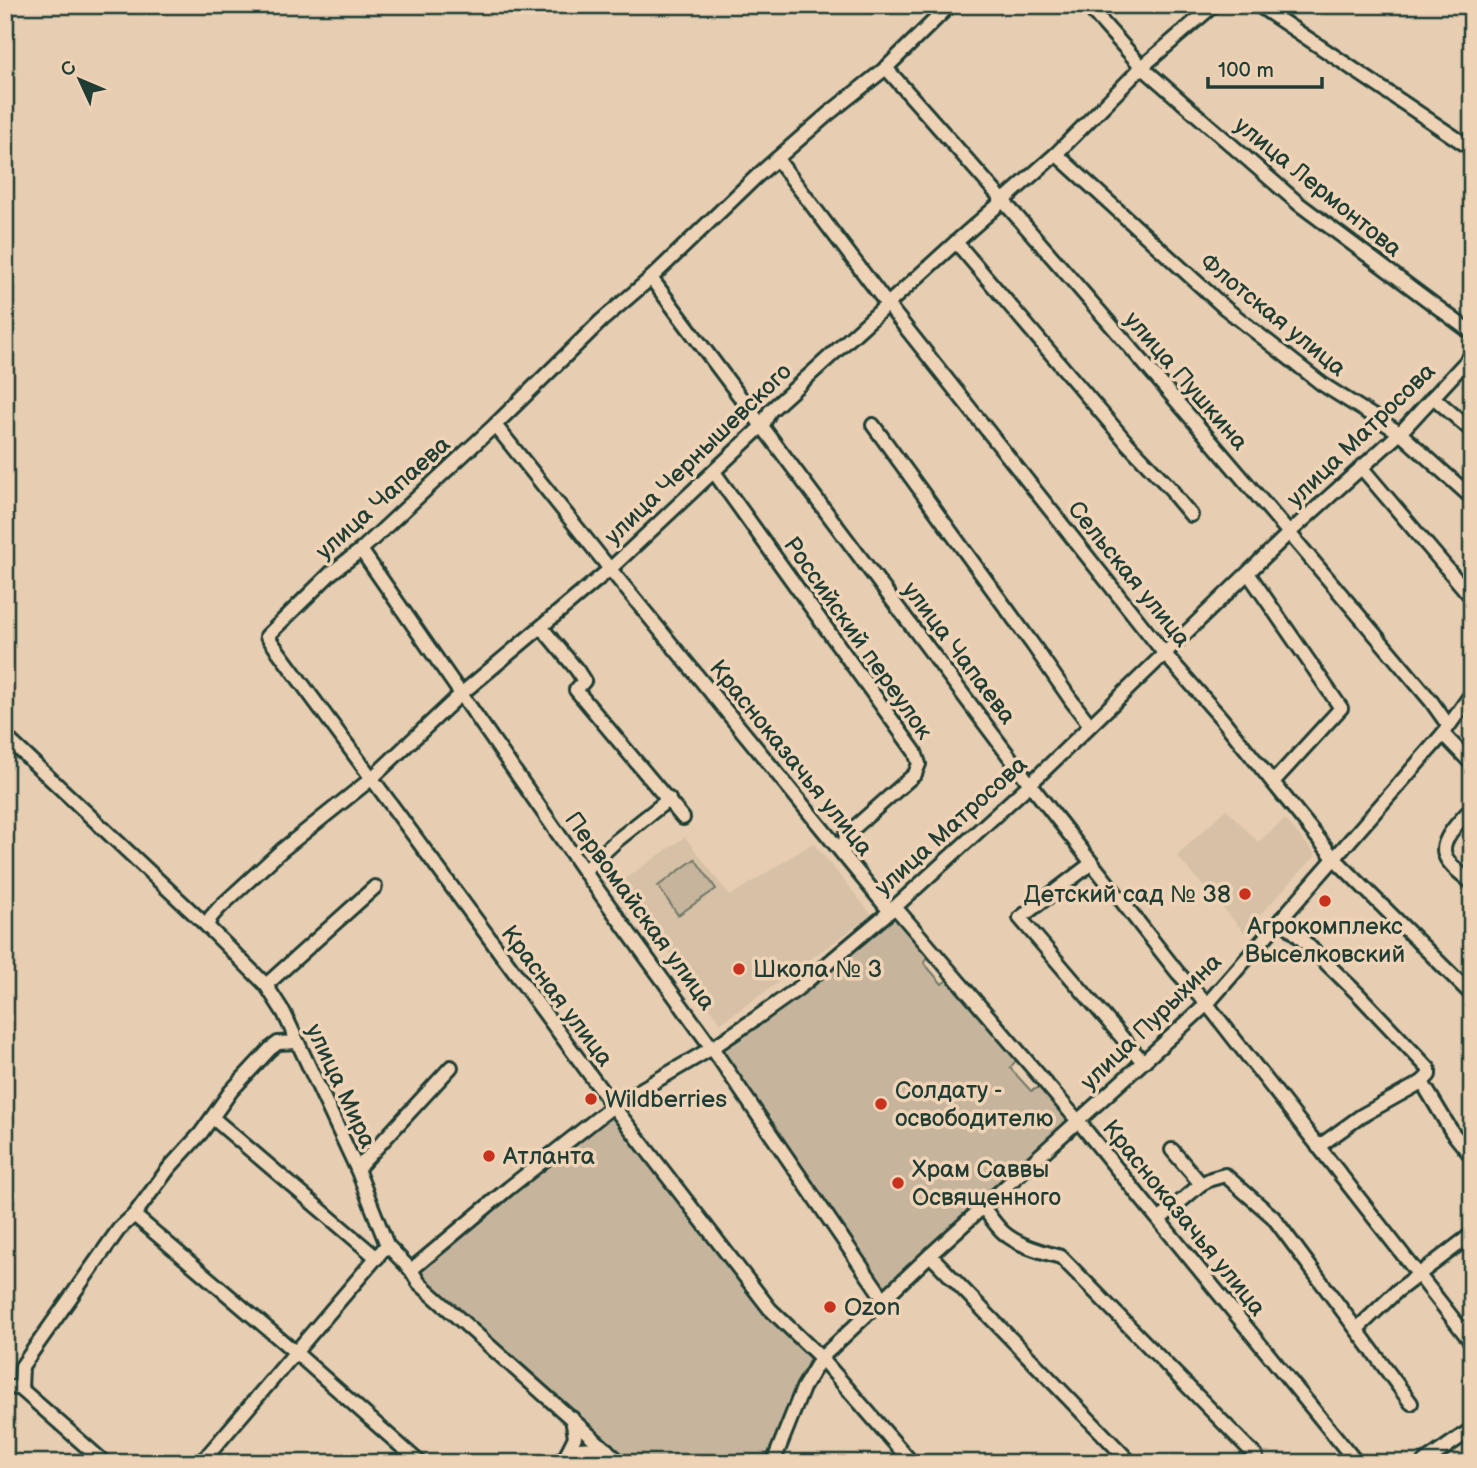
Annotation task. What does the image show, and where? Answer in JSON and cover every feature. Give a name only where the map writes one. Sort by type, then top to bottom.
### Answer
[{"type":"street","name":"улица Чапаева","points":[[267,636],[331,573],[361,550],[495,425],[601,321],[652,278],[756,177],[886,68],[950,5]]},
{"type":"street","name":"улица Лермонтова","points":[[1087,5],[1142,67],[1299,204],[1472,333]]},
{"type":"street","name":"улица Чернышевского","points":[[207,926],[219,908],[282,850],[371,779],[461,694],[610,569],[763,425],[770,411],[1056,154],[1142,67],[1214,5]]},
{"type":"street","points":[[1258,5],[1472,149]]},
{"type":"street","name":"улица Пушкина","points":[[886,68],[1290,532],[1431,701],[1446,729],[1472,764]]},
{"type":"street","name":"Флотская улица","points":[[1056,154],[1226,308],[1322,384],[1400,433],[1472,498]]},
{"type":"street","name":"Сельская улица","points":[[777,159],[887,304],[1164,653],[1221,718],[1334,858],[1472,995]]},
{"type":"street","points":[[956,242],[1191,515]]},
{"type":"street","name":"улица Чапаева","points":[[652,278],[1030,784],[1178,973],[1207,1004],[1472,1343]]},
{"type":"street","name":"улица Матросова","points":[[411,1270],[613,1106],[712,1048],[800,987],[895,907],[1030,784],[1290,532],[1400,433],[1472,355]]},
{"type":"street","points":[[1433,397],[1472,430]]},
{"type":"street","name":"Красноказачья улица","points":[[495,425],[887,908],[895,907],[1078,1121],[1357,1463]]},
{"type":"street","points":[[873,425],[1090,725]]},
{"type":"street","points":[[1361,467],[1472,598]]},
{"type":"street","name":"Российский переулок","points":[[714,472],[915,752],[919,765],[915,774],[846,835],[843,855]]},
{"type":"street","name":"Первомайская улица","points":[[361,550],[712,1048],[883,1298]]},
{"type":"street","points":[[1248,572],[1342,708],[1273,782]]},
{"type":"street","points":[[542,628],[584,681],[576,690],[683,818]]},
{"type":"street","name":"Красная улица","points":[[267,636],[613,1106],[770,1308],[821,1358],[912,1463]]},
{"type":"street","name":"улица Пурыхина","points":[[773,1463],[803,1388],[821,1358],[883,1298],[1207,1004],[1446,729],[1472,693]]},
{"type":"street","name":"улица Мира","points":[[5,736],[266,985],[284,1013],[357,1169],[387,1245],[411,1270],[419,1283],[621,1463]]},
{"type":"street","points":[[584,870],[668,799]]},
{"type":"street","points":[[1472,808],[1443,845],[1449,862],[1472,883]]},
{"type":"street","points":[[1092,863],[1020,918],[1143,1062]]},
{"type":"street","points":[[266,985],[375,887]]},
{"type":"street","points":[[1281,919],[1358,994],[1429,1069],[1429,1075],[1422,1082],[1361,1116],[1318,1147]]},
{"type":"street","points":[[21,1389],[22,1366],[119,1229],[134,1215],[169,1168],[213,1118],[231,1091],[270,1049],[278,1043],[297,1042]]},
{"type":"street","points":[[357,1169],[451,1067]]},
{"type":"street","points":[[1422,1082],[1452,1132],[1472,1157]]},
{"type":"street","points":[[213,1118],[377,1258]]},
{"type":"street","points":[[1172,1150],[1201,1184]]},
{"type":"street","points":[[1159,1220],[1201,1184],[1225,1175],[1272,1217],[1411,1403]]},
{"type":"street","points":[[983,1207],[1004,1233],[1044,1253],[1061,1257],[1256,1456]]},
{"type":"street","points":[[134,1215],[420,1463]]},
{"type":"street","points":[[1357,1329],[1418,1274],[1472,1234]]},
{"type":"street","points":[[201,1463],[387,1245]]},
{"type":"street","points":[[930,1255],[1131,1463]]},
{"type":"street","points":[[5,1389],[21,1389],[105,1463]]},
{"type":"street","points":[[558,1463],[575,1437],[572,1418]]},
{"type":"street","points":[[1423,1463],[1472,1429]]},
{"type":"street","points":[[568,1451],[589,1447],[607,1450]]},
{"type":"shaded area","name":"Детский сад № 38","points":[[1226,809],[1258,842],[1285,819],[1316,855],[1244,932],[1177,856]]},
{"type":"shaded area","name":"Школа № 3","points":[[685,837],[730,896],[813,843],[872,915],[721,1023],[619,883]]},
{"type":"shaded area","points":[[695,859],[716,889],[678,915],[658,886]]},
{"type":"shaded area","points":[[892,912],[927,956],[924,963],[942,984],[947,980],[1018,1058],[1010,1068],[1031,1091],[1042,1086],[1071,1120],[889,1287],[877,1282],[721,1056],[720,1049]]},
{"type":"shaded area","points":[[607,1116],[616,1118],[809,1352],[810,1357],[765,1463],[626,1463],[422,1280],[424,1264]]},
{"type":"place","name":"Детский сад № 38","points":[[1245,894]]},
{"type":"place","name":"Агрокомплекс Выселковский","points":[[1325,901]]},
{"type":"place","name":"Школа № 3","points":[[739,969]]},
{"type":"place","name":"Wildberries","points":[[591,1099]]},
{"type":"place","name":"Солдату - освободителю","points":[[881,1104]]},
{"type":"place","name":"Атланта","points":[[489,1156]]},
{"type":"place","name":"Храм Саввы Освященного","points":[[898,1183]]},
{"type":"place","name":"Ozon","points":[[830,1307]]}]
